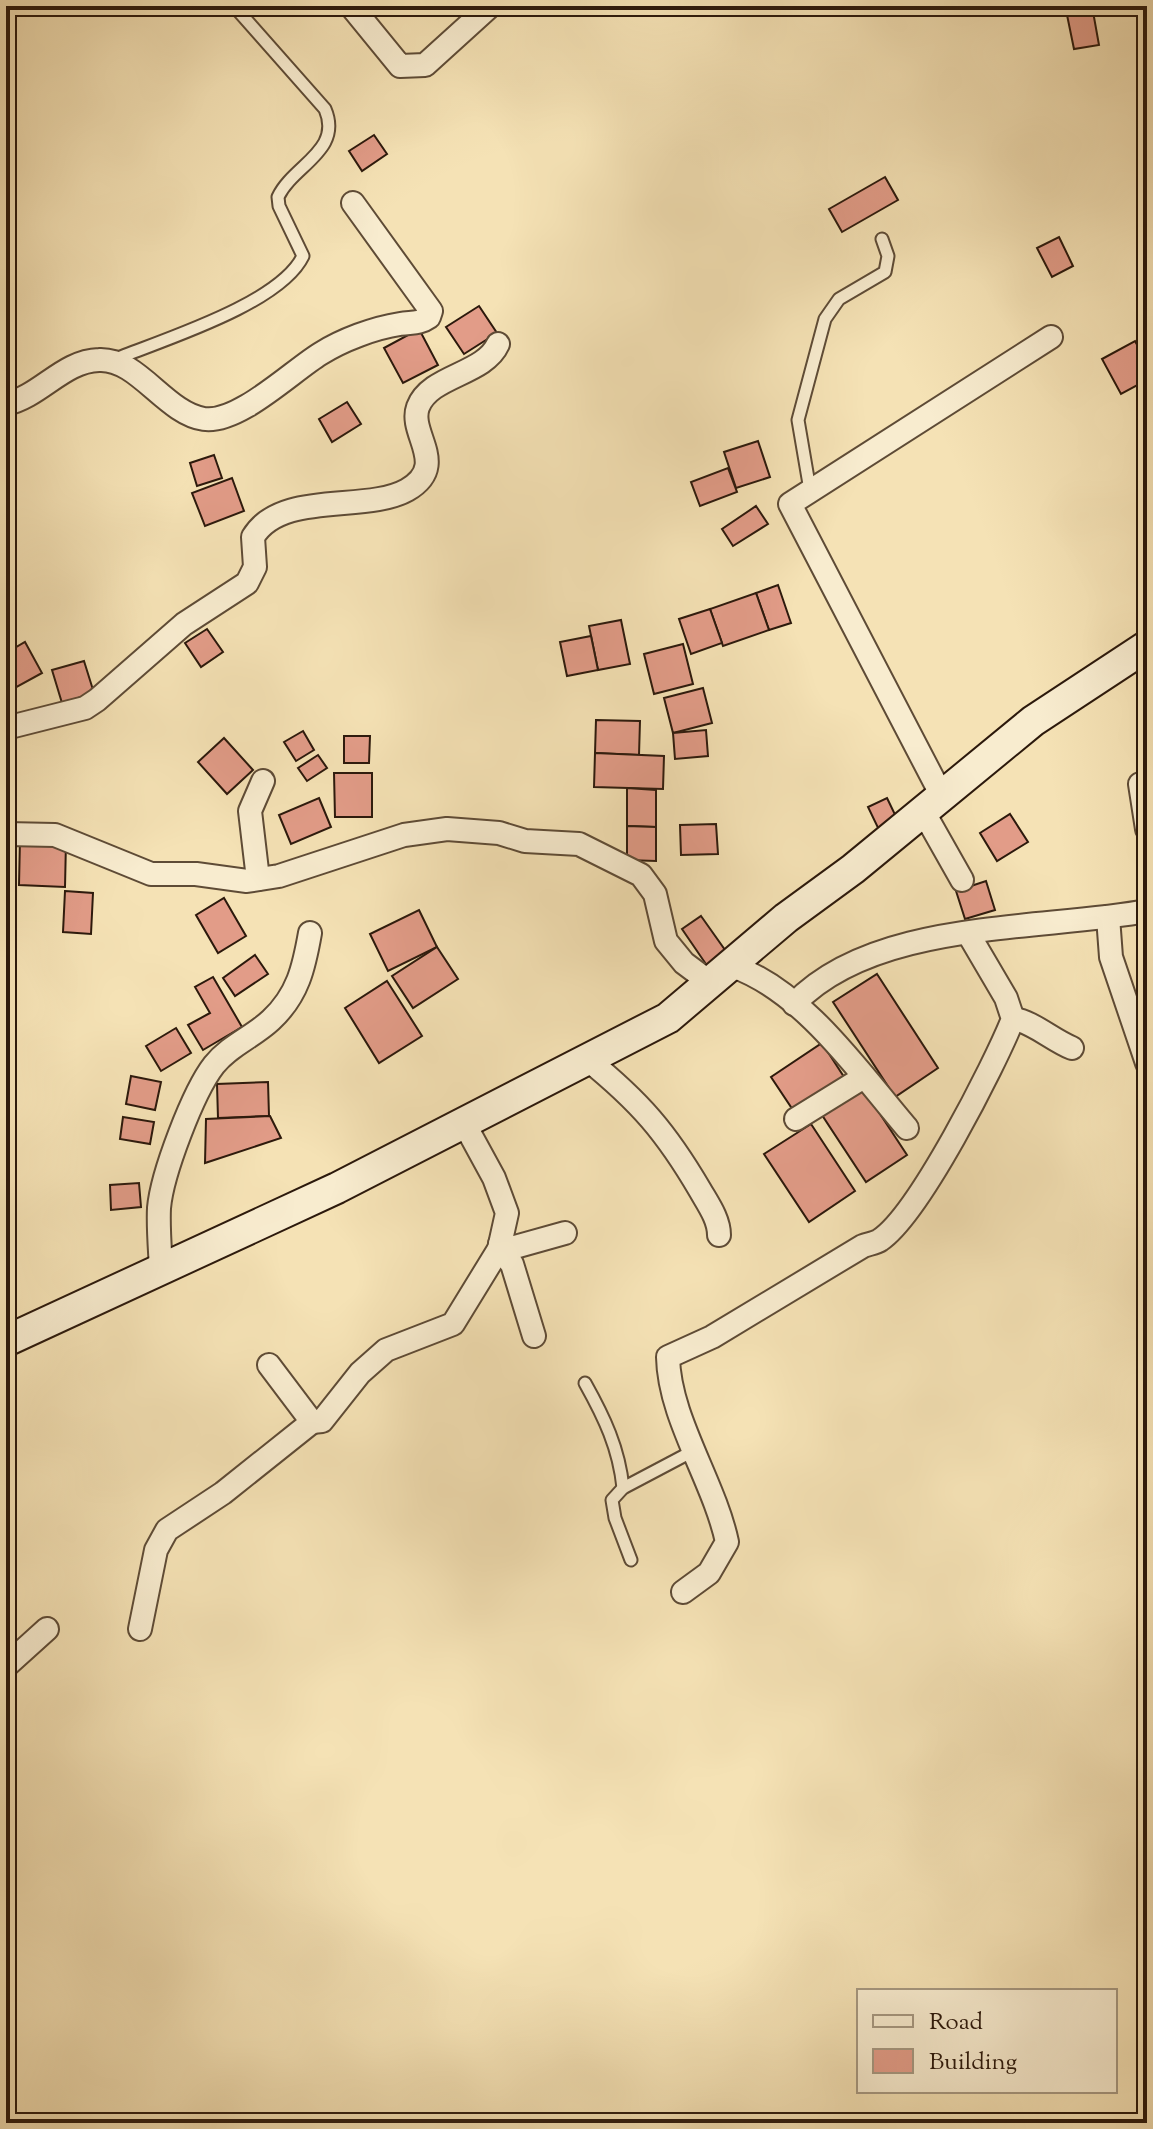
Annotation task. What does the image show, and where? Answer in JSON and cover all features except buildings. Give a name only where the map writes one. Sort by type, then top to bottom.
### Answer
[{"type":"street","points":[[351,6],[400,66],[413,68],[425,65],[490,6]]},
{"type":"street","points":[[6,404],[37,393],[82,362],[113,360],[185,411],[202,419],[222,419],[322,353],[374,332],[420,323],[429,317],[428,306],[353,203]]},
{"type":"street","points":[[962,880],[932,803],[790,504],[1051,337]]},
{"type":"street","points":[[6,728],[85,708],[138,667],[184,624],[247,583],[255,567],[253,537],[270,521],[329,502],[386,498],[408,489],[420,478],[428,462],[418,424],[417,409],[423,399],[486,359],[498,344]]},
{"type":"street","points":[[6,1341],[281,1215],[668,1018],[786,918],[1033,721],[1147,646]]},
{"type":"street","points":[[258,879],[250,811],[263,781]]},
{"type":"street","points":[[1140,784],[1147,829]]},
{"type":"street","points":[[6,834],[55,835],[151,874],[258,879],[279,876],[404,835],[447,829],[499,833],[525,841],[579,844],[641,875],[655,894],[666,941],[684,963],[722,975],[750,972],[794,1004],[818,1024],[907,1128]]},
{"type":"street","points":[[794,1004],[813,984],[869,954],[969,935],[1147,911]]},
{"type":"street","points":[[1108,917],[1111,957],[1147,1063]]},
{"type":"street","points":[[161,1269],[159,1206],[176,1147],[202,1083],[215,1064],[242,1038],[270,1021],[294,992],[302,975],[310,933]]},
{"type":"street","points":[[683,1592],[709,1573],[727,1542],[720,1507],[675,1396],[668,1357],[712,1337],[863,1246],[880,1240],[900,1219],[968,1113],[1013,1019],[1006,998],[969,935]]},
{"type":"street","points":[[1013,1019],[1028,1021],[1044,1036],[1072,1048]]},
{"type":"street","points":[[587,1059],[644,1108],[666,1132],[709,1205],[719,1226],[719,1235]]},
{"type":"street","points":[[796,1119],[864,1077]]},
{"type":"street","points":[[140,1629],[156,1550],[167,1530],[223,1493],[312,1422],[322,1421],[360,1373],[386,1350],[453,1324],[500,1246],[507,1213],[494,1178],[464,1123]]},
{"type":"street","points":[[500,1246],[508,1249],[565,1233]]},
{"type":"street","points":[[500,1246],[512,1264],[534,1336]]},
{"type":"street","points":[[269,1365],[312,1422]]},
{"type":"street","points":[[6,1666],[47,1629]]},
{"type":"lane","points":[[113,360],[216,320],[278,284],[298,266],[303,256],[278,197],[324,146],[330,120],[325,109],[234,6]]},
{"type":"lane","points":[[810,490],[799,436],[799,407],[825,319],[833,306],[852,290],[885,272],[888,256],[882,239]]},
{"type":"lane","points":[[585,1383],[612,1436],[623,1488]]},
{"type":"lane","points":[[631,1560],[615,1518],[612,1500],[623,1488],[696,1449]]}]
